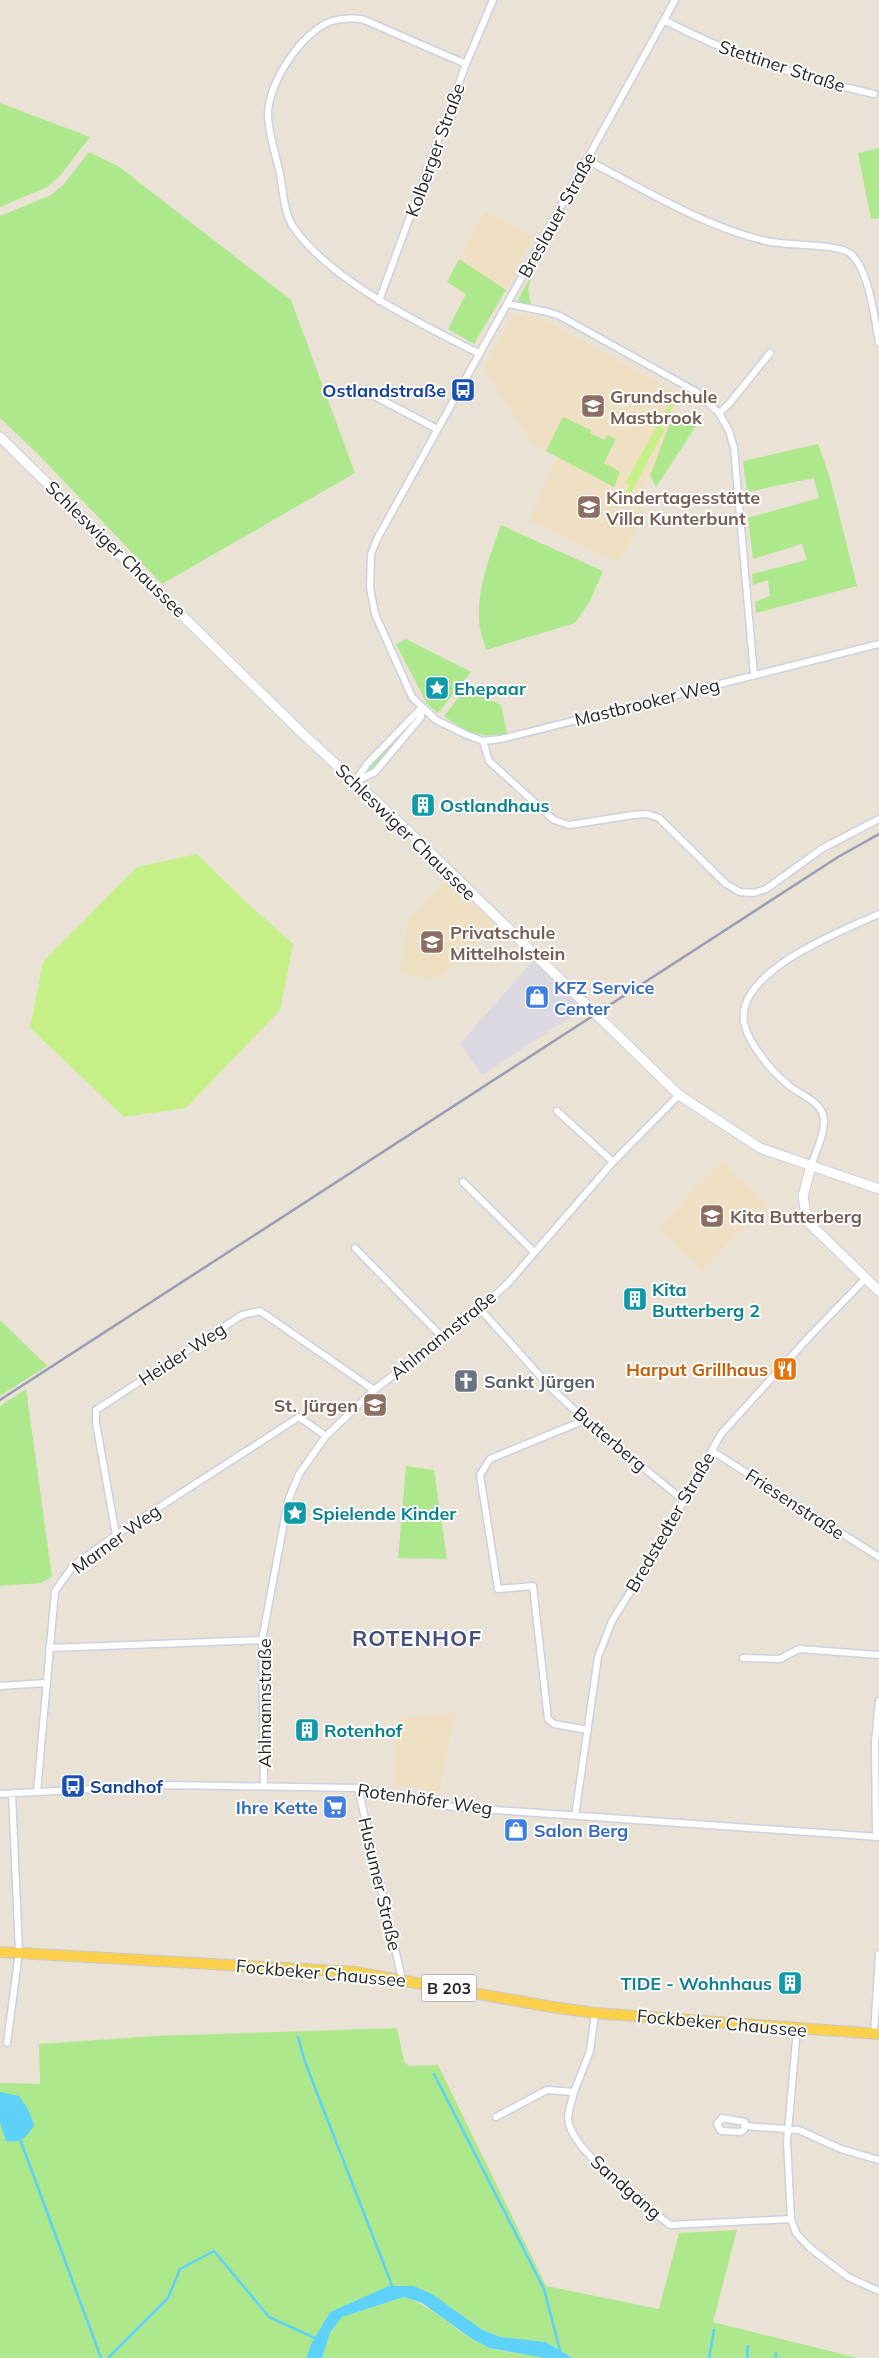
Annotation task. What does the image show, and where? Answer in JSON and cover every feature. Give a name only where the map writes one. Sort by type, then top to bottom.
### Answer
[{"type":"main road","name":"Schleswiger Chaussee","points":[[0,437],[303,734],[404,827],[679,1095],[760,1148],[879,1189]]},
{"type":"main road","points":[[811,1166],[803,1196],[807,1221],[879,1291]]},
{"type":"main road","name":"Fockbeker Chaussee","points":[[0,1952],[355,1972],[552,2007],[876,2034]]},
{"type":"street","name":"Kolberger Straße","points":[[379,301],[466,64],[493,0]]},
{"type":"street","name":"Breslauer Straße","points":[[437,429],[675,0]]},
{"type":"street","points":[[466,64],[362,20],[350,18],[332,21],[313,32],[282,69],[272,96],[268,114],[284,202],[293,227],[317,255],[379,301],[478,353]]},
{"type":"street","name":"Stettiner Straße","points":[[664,20],[748,58],[799,75],[874,94]]},
{"type":"street","points":[[587,160],[722,227],[766,241],[792,245],[831,247],[849,252],[858,261],[864,278],[879,343]]},
{"type":"street","points":[[508,304],[548,312],[578,325],[695,392],[719,413],[729,431],[734,448],[754,675]]},
{"type":"street","points":[[719,413],[728,405],[770,353]]},
{"type":"street","points":[[363,390],[437,429],[377,539],[371,563],[370,588],[375,614],[412,697],[422,706]]},
{"type":"street","name":"Mastbrooker Weg","points":[[422,706],[436,720],[483,740],[502,739],[879,644]]},
{"type":"street","points":[[355,782],[367,764],[422,706]]},
{"type":"street","points":[[355,782],[375,772],[421,717],[422,706]]},
{"type":"street","points":[[483,740],[489,761],[554,820],[569,825],[633,814],[647,814],[659,818],[726,884],[740,892],[754,893],[766,889],[823,848],[879,819]]},
{"type":"street","points":[[811,1166],[824,1123],[823,1112],[813,1102],[782,1080],[759,1053],[748,1037],[744,1020],[746,1006],[756,986],[767,974],[834,934],[879,914]]},
{"type":"street","name":"Ahlmannstraße","points":[[264,1786],[262,1640],[288,1501],[299,1474],[326,1436],[374,1390],[480,1309],[508,1282],[613,1162],[679,1095]]},
{"type":"street","points":[[557,1111],[613,1162]]},
{"type":"street","points":[[463,1182],[534,1252]]},
{"type":"street","points":[[355,1248],[443,1338]]},
{"type":"street","name":"Bredstedter Straße","points":[[575,1816],[598,1657],[609,1630],[728,1424],[866,1278]]},
{"type":"street","name":"Butterberg","points":[[480,1309],[521,1357],[586,1420],[683,1500]]},
{"type":"street","name":"Heider Weg","points":[[116,1535],[96,1423],[96,1410],[242,1315],[260,1310],[374,1390]]},
{"type":"street","name":"Marner Weg","points":[[37,1792],[55,1591],[73,1566],[116,1535],[298,1417],[326,1436]]},
{"type":"street","points":[[586,1420],[490,1459],[480,1475],[498,1588],[533,1586],[548,1719],[554,1724],[588,1730]]},
{"type":"street","name":"Friesenstraße","points":[[712,1451],[879,1557]]},
{"type":"street","points":[[49,1648],[262,1640]]},
{"type":"street","points":[[743,1658],[780,1659],[799,1649],[879,1655]]},
{"type":"street","points":[[0,1686],[46,1683]]},
{"type":"street","points":[[877,1837],[879,1701]]},
{"type":"street","name":"Rotenhöfer Weg","points":[[0,1794],[168,1785],[358,1788],[453,1807],[877,1837]]},
{"type":"street","name":"Husumer Straße","points":[[358,1788],[402,1979]]},
{"type":"street","points":[[7,2042],[19,1952],[12,1794]]},
{"type":"street","points":[[876,2034],[879,1954]]},
{"type":"street","name":"Sandgang","points":[[595,2012],[590,2051],[574,2092],[568,2119],[579,2145],[630,2193],[670,2225],[791,2219]]},
{"type":"street","points":[[797,2028],[788,2128],[791,2219],[796,2232],[810,2248],[848,2277],[879,2292]]},
{"type":"street","points":[[496,2116],[547,2090],[574,2092]]},
{"type":"street","points":[[745,2126],[799,2130],[841,2149],[879,2160]]},
{"type":"shaded area","points":[[486,211],[534,237],[506,290],[459,259]]},
{"type":"shaded area","name":"Grundschule Mastbrook","points":[[514,314],[541,318],[683,396],[673,415],[650,476],[636,503],[648,510],[618,562],[529,521],[556,457],[533,444],[484,369]]},
{"type":"shaded area","points":[[452,874],[500,921],[443,976],[432,979],[399,973],[408,919]]},
{"type":"shaded area","points":[[536,957],[588,1006],[482,1075],[460,1044]]},
{"type":"shaded area","name":"Kita Butterberg","points":[[723,1162],[767,1203],[702,1270],[658,1229],[697,1186]]},
{"type":"shaded area","points":[[456,1712],[439,1792],[394,1785],[397,1719]]},
{"type":"green space","points":[[0,103],[90,137],[59,177],[47,187],[0,207]]},
{"type":"green space","points":[[879,148],[879,218],[871,219],[858,153]]},
{"type":"green space","points":[[89,152],[118,166],[291,300],[355,473],[162,584],[37,453],[0,418],[0,216],[51,195],[64,184]]},
{"type":"green space","points":[[459,259],[506,290],[474,344],[448,329],[466,294],[447,282]]},
{"type":"green space","points":[[532,274],[528,290],[531,304],[522,304],[518,300]]},
{"type":"green space","points":[[674,396],[678,398],[661,427],[665,429],[630,495],[625,493],[630,485],[625,483]]},
{"type":"green space","points":[[673,415],[702,417],[656,487],[650,476]]},
{"type":"green space","points":[[563,417],[591,430],[590,433],[605,440],[607,435],[616,439],[604,463],[620,472],[614,487],[546,451]]},
{"type":"green space","points":[[818,444],[830,478],[857,586],[756,613],[755,602],[770,596],[768,580],[753,585],[752,574],[807,560],[802,544],[753,559],[748,518],[819,498],[814,478],[747,492],[743,461]]},
{"type":"green space","points":[[501,525],[603,571],[590,601],[575,623],[486,650],[479,624],[480,596],[485,572]]},
{"type":"green space","points":[[406,639],[471,672],[438,713],[427,704],[396,644]]},
{"type":"green space","points":[[467,687],[501,705],[507,733],[482,735],[474,733],[458,726],[444,716]]},
{"type":"green space","points":[[422,707],[420,718],[375,771],[357,781],[367,764]]},
{"type":"green space","points":[[197,854],[293,944],[280,1010],[186,1108],[124,1117],[30,1028],[43,962],[137,867]]},
{"type":"green space","points":[[0,1320],[47,1366],[0,1396]]},
{"type":"green space","points":[[26,1389],[52,1577],[41,1583],[0,1586],[0,1406]]},
{"type":"green space","points":[[406,1466],[434,1470],[447,1559],[398,1558]]},
{"type":"green space","points":[[397,2028],[404,2061],[409,2066],[438,2065],[546,2286],[659,2309],[679,2233],[737,2230],[713,2322],[858,2358],[574,2358],[546,2342],[500,2337],[481,2329],[432,2294],[414,2286],[390,2286],[330,2312],[312,2342],[306,2358],[0,2358],[0,2083],[40,2084],[39,2044],[155,2036]]},
{"type":"green space","points":[[404,2297],[427,2307],[476,2342],[487,2347],[545,2358],[322,2358],[330,2333],[342,2317]]},
{"type":"water","points":[[0,2092],[19,2096],[28,2109],[34,2125],[23,2139],[6,2141],[0,2123]]},
{"type":"water","points":[[389,2286],[414,2286],[432,2294],[481,2329],[500,2337],[546,2342],[573,2358],[545,2358],[489,2348],[472,2339],[422,2303],[404,2297],[342,2317],[330,2333],[322,2358],[306,2358],[312,2342],[330,2312]]},
{"type":"waterway","points":[[298,2037],[305,2062],[393,2288]]},
{"type":"waterway","points":[[434,2074],[544,2289],[562,2358]]},
{"type":"waterway","points":[[20,2139],[101,2358]]},
{"type":"waterway","points":[[108,2358],[168,2298],[180,2269],[214,2251],[269,2317],[317,2339]]},
{"type":"waterway","points":[[709,2358],[714,2330]]},
{"type":"waterway","points":[[747,2358],[748,2346]]},
{"type":"waterway","points":[[776,2353],[776,2358]]},
{"type":"railway","points":[[0,1400],[838,857],[879,834]]},
{"type":"place","name":"Ostlandstraße","points":[[463,390]]},
{"type":"place","name":"Grundschule Mastbrook","points":[[593,406]]},
{"type":"place","name":"Kindertagesstätte Villa Kunterbunt","points":[[589,507]]},
{"type":"place","name":"Ehepaar","points":[[437,688]]},
{"type":"place","name":"Ostlandhaus","points":[[423,805]]},
{"type":"place","name":"Privatschule Mittelholstein","points":[[432,942]]},
{"type":"place","name":"KFZ Service Center","points":[[537,997]]},
{"type":"place","name":"Kita Butterberg","points":[[712,1216]]},
{"type":"place","name":"Kita Butterberg 2","points":[[635,1299]]},
{"type":"place","name":"Harput Grillhaus","points":[[785,1369]]},
{"type":"place","name":"Sankt Jürgen","points":[[466,1381]]},
{"type":"place","name":"St. Jürgen","points":[[375,1405]]},
{"type":"place","name":"Spielende Kinder","points":[[295,1513]]},
{"type":"place","name":"Rotenhof","points":[[307,1730]]},
{"type":"place","name":"Sandhof","points":[[73,1786]]},
{"type":"place","name":"Ihre Kette","points":[[335,1807]]},
{"type":"place","name":"Salon Berg","points":[[516,1830]]},
{"type":"place","name":"TIDE - Wohnhaus","points":[[790,1983]]},
{"type":"district","name":"ROTENHOF","points":[[417,1638]]}]
